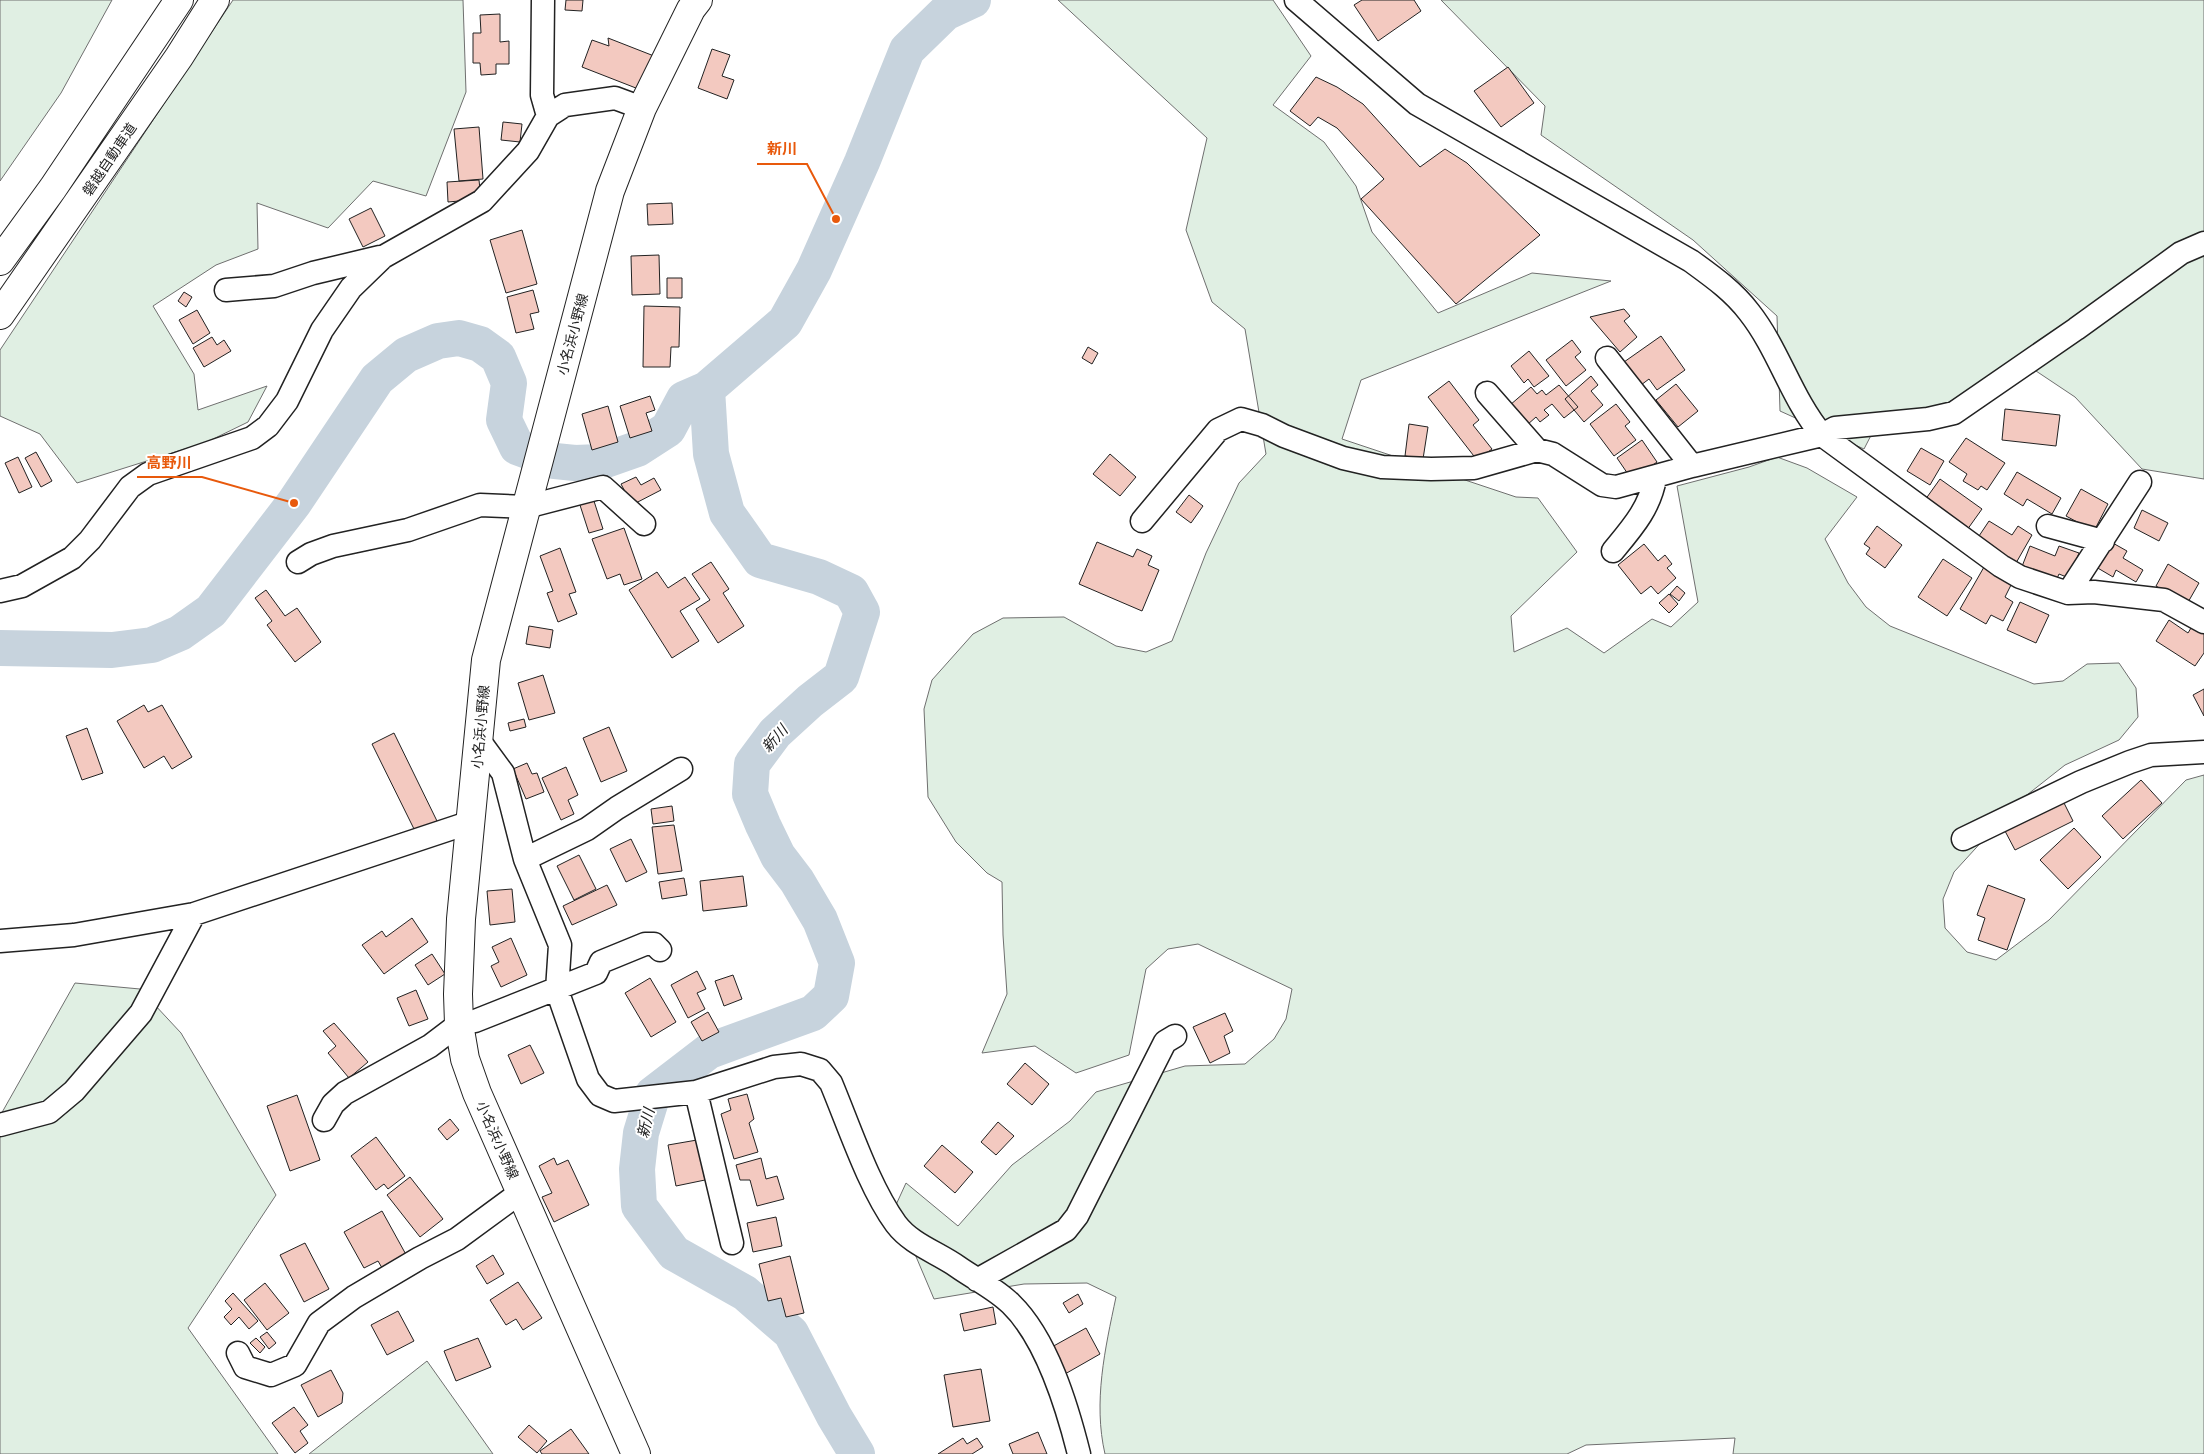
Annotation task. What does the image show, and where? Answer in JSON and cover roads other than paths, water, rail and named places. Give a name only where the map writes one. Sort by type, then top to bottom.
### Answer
[{"type":"main road","points":[[0,261],[53,188],[179,0]]},
{"type":"main road","name":"磐越自動車道","points":[[0,315],[174,65],[215,0]]},
{"type":"main road","name":"小名浜小野線","points":[[636,1454],[477,1093],[465,1059],[459,1024],[458,994],[461,920],[486,660],[610,190],[642,108],[691,9],[698,0]]},
{"type":"street","points":[[543,0],[542,95],[548,116]]},
{"type":"street","points":[[1296,0],[1417,104],[1691,262],[1726,286],[1750,312],[1765,336],[1806,416],[1822,435],[2001,566],[2020,577],[2068,593],[2094,592],[2164,600],[2204,622]]},
{"type":"street","points":[[0,590],[22,586],[72,558],[90,540],[130,487],[148,474],[252,438],[268,426],[286,401],[322,330],[351,288],[383,257],[482,201],[528,151],[548,116],[565,105],[615,98],[642,108]]},
{"type":"street","points":[[1142,521],[1218,430],[1241,419],[1262,425],[1284,436],[1343,458],[1382,467],[1474,468],[1537,450],[1554,454],[1602,485],[1616,487],[1655,478],[1692,466],[1822,435],[1835,428],[1928,419],[1954,413],[2076,330],[2181,253],[2204,243]]},
{"type":"street","points":[[226,290],[274,286],[313,273],[383,257]]},
{"type":"street","points":[[1607,358],[1692,466]]},
{"type":"street","points":[[1487,393],[1537,450]]},
{"type":"street","points":[[1613,551],[1646,508],[1653,491],[1655,478]]},
{"type":"street","points":[[2068,593],[2140,482]]},
{"type":"street","points":[[298,562],[311,554],[333,546],[408,530],[480,505],[526,507],[603,488],[644,524]]},
{"type":"street","points":[[2048,526],[2103,540]]},
{"type":"street","points":[[478,739],[503,773],[525,859],[560,945],[557,990],[588,1079],[600,1095],[614,1101],[689,1093],[774,1067],[801,1064],[820,1070],[831,1083],[880,1197],[897,1225],[916,1244],[944,1256],[1009,1301],[1021,1314],[1035,1337],[1068,1409],[1079,1454]]},
{"type":"street","points":[[1963,840],[2081,782],[2130,762],[2151,755],[2204,752]]},
{"type":"street","points":[[525,859],[587,830],[617,808],[681,769]]},
{"type":"street","points":[[0,941],[74,935],[194,914],[471,822]]},
{"type":"street","points":[[0,1125],[49,1112],[74,1091],[142,1013],[194,914]]},
{"type":"street","points":[[324,1120],[334,1104],[345,1094],[430,1046],[459,1024],[475,1021],[557,990],[596,973],[602,962],[645,944],[654,944],[660,950]]},
{"type":"street","points":[[977,1280],[1066,1230],[1077,1216],[1165,1042],[1175,1036]]},
{"type":"street","points":[[689,1093],[732,1243]]},
{"type":"street","points":[[238,1353],[245,1368],[272,1375],[295,1366],[319,1323],[362,1292],[457,1239],[522,1192]]},
{"type":"waterway","points":[[0,648],[112,650],[152,645],[180,633],[211,611],[294,503],[377,379],[406,355],[438,341],[459,338],[480,344],[498,357],[509,383],[504,420],[517,447],[555,461],[575,463],[600,462],[637,449],[668,429],[684,399],[707,389],[785,322],[814,270],[862,162],[907,50],[945,13],[973,0]]},
{"type":"waterway","name":"新川","points":[[707,389],[711,454],[727,513],[760,560],[819,577],[851,592],[862,612],[841,677],[810,701],[775,733],[752,764],[750,794],[763,825],[778,856],[797,881],[820,920],[837,963],[831,996],[813,1013],[709,1051],[653,1094],[641,1133],[637,1169],[639,1206],[674,1253],[745,1293],[791,1333],[834,1416],[857,1454]]},
{"type":"place","name":"新川","points":[[836,219]]},
{"type":"place","name":"高野川","points":[[294,503]]}]
